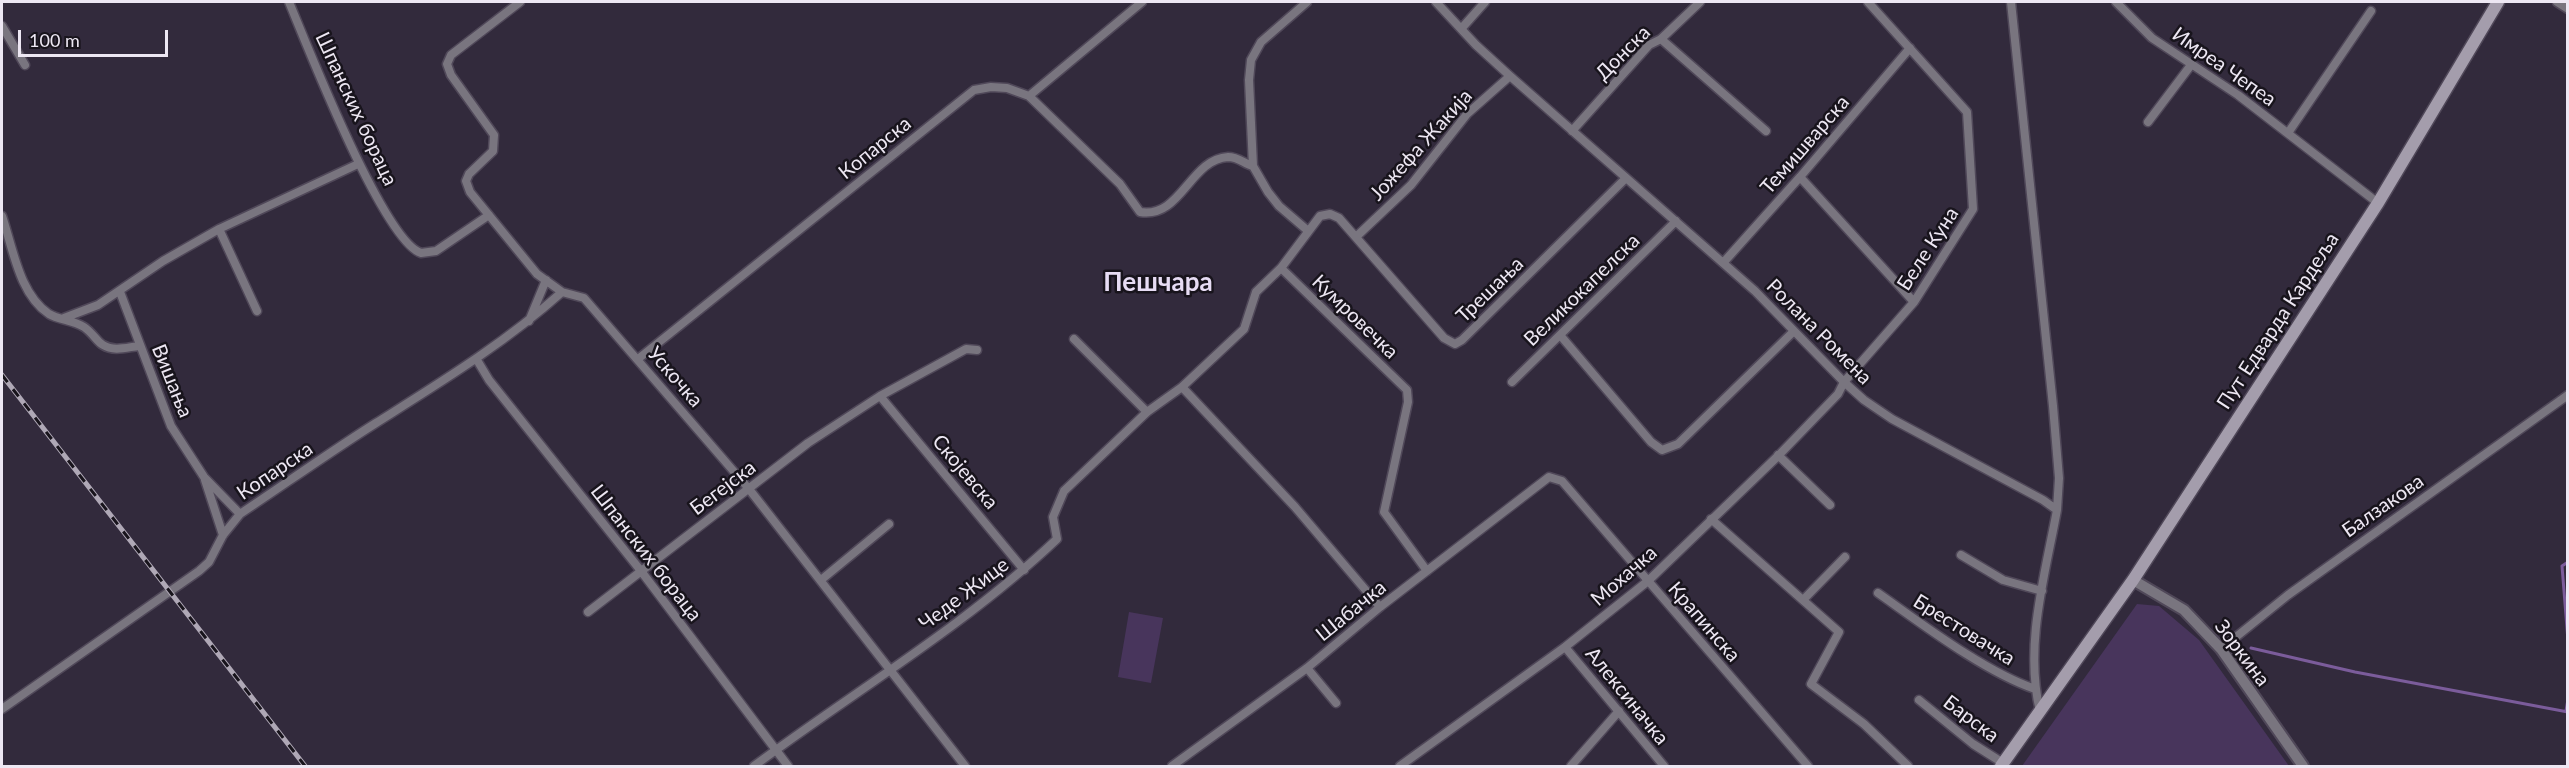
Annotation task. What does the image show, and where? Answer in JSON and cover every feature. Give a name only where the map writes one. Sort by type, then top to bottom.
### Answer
[{"type":"main road","name":"Пут Едварда Кардеља","points":[[2002,765],[2133,580],[2378,203],[2498,2]]},
{"type":"street","name":"Шпанских бораца","points":[[289,2],[358,164],[402,237],[413,249],[421,253],[436,251],[489,215]]},
{"type":"street","name":"Ускочка","points":[[520,2],[451,55],[447,64],[451,75],[494,135],[493,151],[469,174],[466,181],[470,192],[537,274],[562,292],[584,298],[638,359],[750,489],[965,766]]},
{"type":"street","points":[[1142,2],[1029,96],[1120,184],[1140,212],[1154,212],[1164,207],[1190,184],[1200,171],[1216,159],[1236,157],[1254,166]]},
{"type":"street","points":[[1307,2],[1270,32],[1255,50],[1251,60],[1249,80],[1254,166],[1268,192],[1279,206],[1307,230]]},
{"type":"street","name":"Ролана Ромена","points":[[1436,2],[1510,76],[1755,291],[1844,382],[1892,419],[2043,500],[2057,510]]},
{"type":"street","points":[[1461,29],[1485,2]]},
{"type":"street","name":"Донска","points":[[1572,131],[1649,45],[1661,39],[1700,2]]},
{"type":"street","name":"Беле Куна","points":[[1844,382],[1914,302],[1973,209],[1967,112],[1868,2]]},
{"type":"street","points":[[2011,2],[2059,478],[2057,510],[2034,643],[2034,689],[2040,711]]},
{"type":"street","name":"Имреа Чепеа","points":[[2116,2],[2152,38],[2238,95],[2378,203]]},
{"type":"street","points":[[2557,2],[2568,9]]},
{"type":"street","points":[[2288,133],[2371,11]]},
{"type":"street","points":[[2,26],[25,65]]},
{"type":"street","points":[[1661,39],[1766,131]]},
{"type":"street","name":"Темишварска","points":[[1722,263],[1800,177],[1910,48]]},
{"type":"street","points":[[2148,122],[2192,65]]},
{"type":"street","name":"Јожефа Жакија","points":[[1357,236],[1411,185],[1467,114],[1510,76]]},
{"type":"street","name":"Копарска","points":[[638,359],[974,90],[991,87],[1007,88],[1029,96]]},
{"type":"street","points":[[64,318],[98,305],[163,261],[219,229],[358,164]]},
{"type":"street","points":[[1800,177],[1914,302]]},
{"type":"street","name":"Трешања","points":[[1357,236],[1444,338],[1455,344],[1467,336],[1532,273],[1625,179]]},
{"type":"street","points":[[1074,339],[1147,412],[1182,387],[1244,328],[1256,292],[1281,268],[1307,230],[1320,216],[1329,214],[1339,218],[1357,236]]},
{"type":"street","points":[[2,216],[24,282],[34,300],[51,315],[81,324],[95,334],[102,345],[114,349],[139,346]]},
{"type":"street","name":"Великокапелска","points":[[1512,382],[1676,221]]},
{"type":"street","points":[[219,229],[257,311]]},
{"type":"street","name":"Кумровечка","points":[[1281,268],[1407,390],[1408,402],[1384,512],[1427,571]]},
{"type":"street","points":[[528,322],[546,280]]},
{"type":"street","name":"Вишања","points":[[120,292],[171,426],[204,477],[240,514]]},
{"type":"street","name":"Копарска","points":[[2,709],[199,571],[209,562],[223,535],[240,514],[375,424],[477,360],[528,322],[562,292]]},
{"type":"street","points":[[1560,335],[1651,442],[1662,450],[1678,444],[1794,332]]},
{"type":"street","name":"Бегејска","points":[[588,612],[808,443],[880,396],[966,349],[977,350]]},
{"type":"street","name":"Шпанских бораца","points":[[477,360],[489,380],[641,571],[789,766]]},
{"type":"street","name":"Мохачка","points":[[1401,766],[1565,647],[1648,581],[1778,455],[1838,394],[1844,382]]},
{"type":"street","points":[[1182,387],[1295,507],[1380,607]]},
{"type":"street","name":"Балзакова","points":[[2221,649],[2288,595],[2568,395]]},
{"type":"street","name":"Скојевска","points":[[880,396],[1024,570]]},
{"type":"street","name":"Чеде Жице","points":[[754,766],[943,633],[1024,570],[1056,539],[1053,517],[1064,491],[1147,412]]},
{"type":"street","points":[[1778,455],[1830,506]]},
{"type":"street","name":"Вишања","points":[[204,477],[223,535]]},
{"type":"street","name":"Шабачка","points":[[1172,766],[1307,668],[1380,607],[1549,477]]},
{"type":"street","name":"Крапинска","points":[[1549,477],[1562,481],[1808,766]]},
{"type":"street","points":[[1711,519],[1839,632],[1811,684],[1864,724],[1908,766]]},
{"type":"street","points":[[821,580],[889,524]]},
{"type":"street","points":[[1961,555],[2003,580],[2042,591]]},
{"type":"street","points":[[1804,599],[1845,557]]},
{"type":"street","name":"Зоркина","points":[[2133,580],[2184,610],[2221,649],[2303,766]]},
{"type":"street","name":"Брестовачка","points":[[1878,593],[1972,656],[2020,684],[2034,689]]},
{"type":"street","name":"Алексиначка","points":[[1565,647],[1664,766]]},
{"type":"street","points":[[1307,668],[1336,703]]},
{"type":"street","name":"Барска","points":[[1919,700],[2002,765]]},
{"type":"street","points":[[1571,766],[1620,711]]},
{"type":"shaded area","points":[[2137,604],[2159,606],[2199,640],[2289,766],[2022,766]]},
{"type":"shaded area","points":[[1129,612],[1163,618],[1151,683],[1118,677]]},
{"type":"waterway","points":[[2568,562],[2562,566],[2568,641]]},
{"type":"waterway","points":[[2251,648],[2355,672],[2568,712]]},
{"type":"waterway","points":[[2566,711],[2568,699]]},
{"type":"railway","points":[[2,375],[305,766]]},
{"type":"district","name":"Пешчара","points":[[1158,283]]}]
